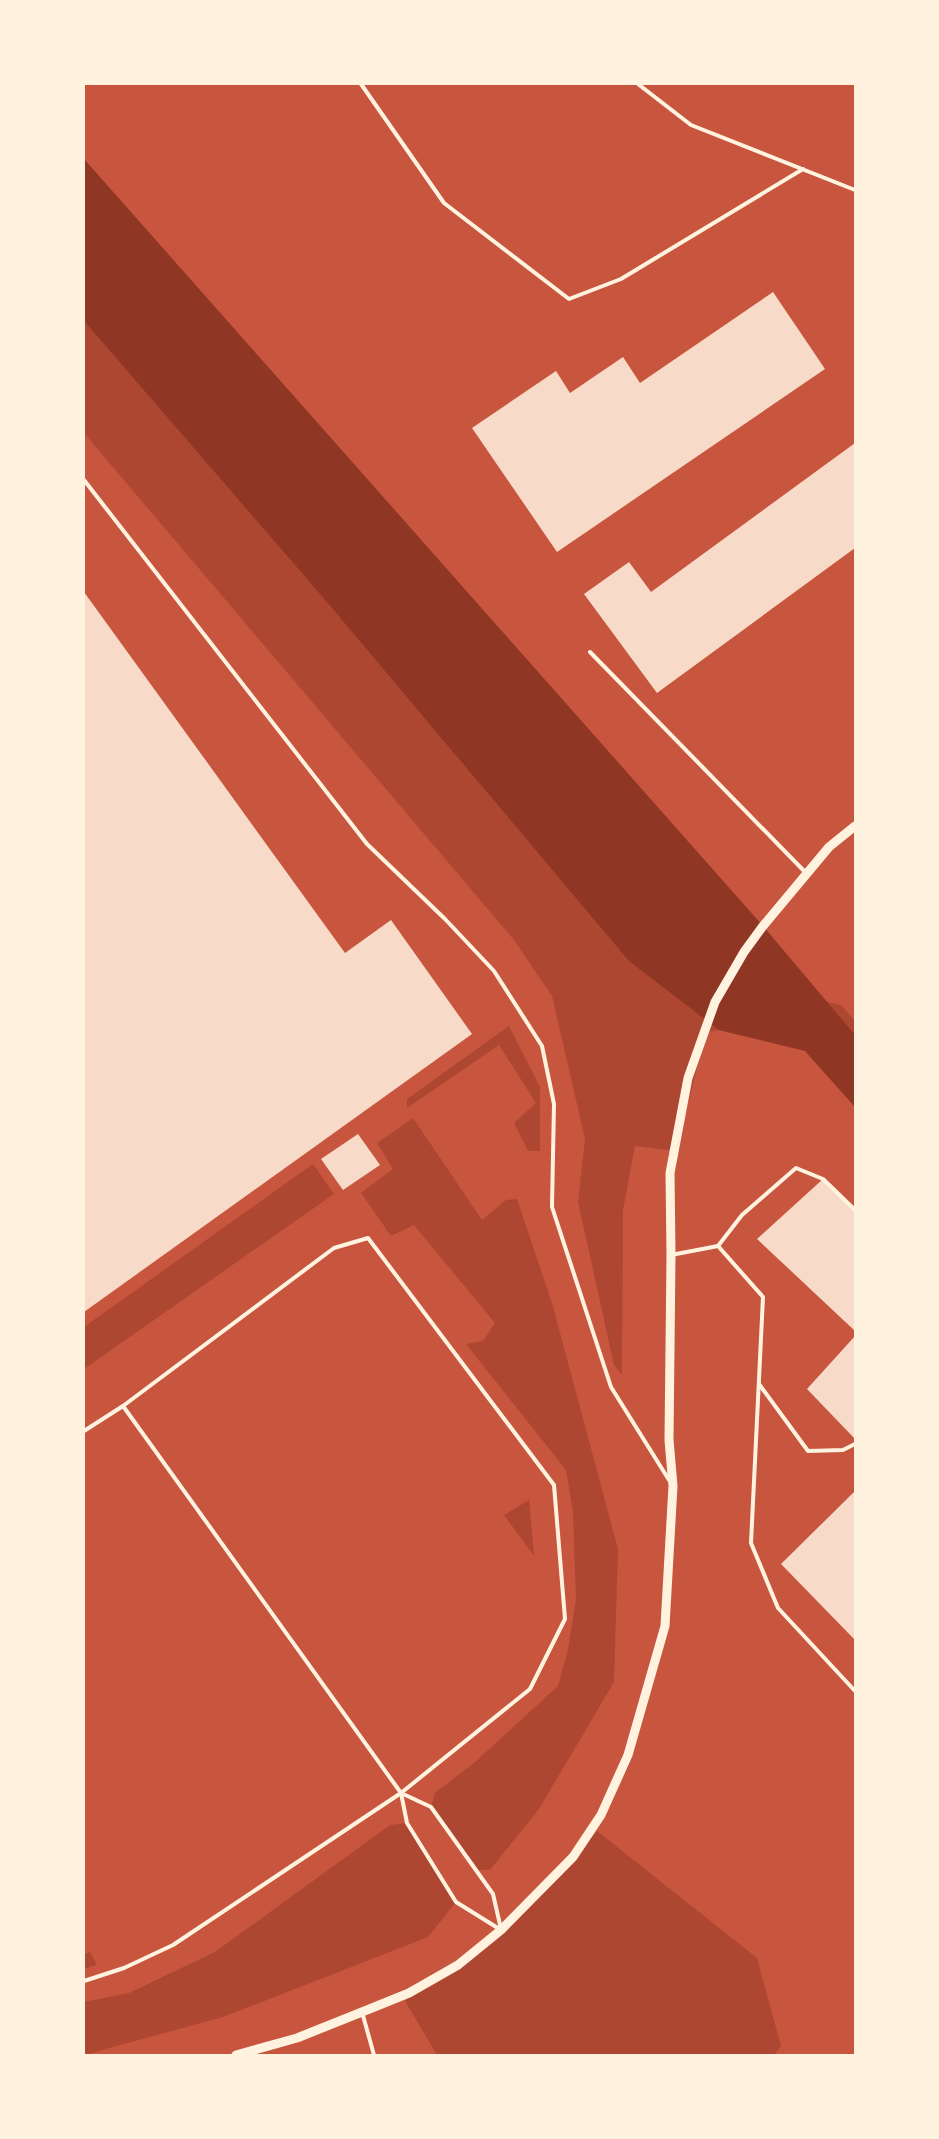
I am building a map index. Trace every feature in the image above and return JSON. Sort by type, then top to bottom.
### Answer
[{"type":"street","points":[[236,2055],[297,2038],[409,1993],[458,1965],[501,1930],[573,1857],[601,1815],[628,1755],[665,1626],[673,1486],[669,1440],[670,1173],[688,1078],[708,1020],[730,974],[763,926],[806,873],[829,847],[855,826]]},
{"type":"lane","points":[[361,84],[444,203],[569,299],[621,280],[803,169]]},
{"type":"lane","points":[[638,84],[690,125],[855,190]]},
{"type":"lane","points":[[84,480],[367,844],[494,971],[542,1046],[554,1104],[552,1207],[611,1386],[673,1486]]},
{"type":"lane","points":[[590,652],[806,873]]},
{"type":"lane","points":[[671,1255],[718,1246],[742,1215],[796,1168],[823,1179],[855,1210]]},
{"type":"lane","points":[[84,1431],[123,1406],[334,1248],[368,1238],[554,1485],[565,1619],[530,1689],[401,1793],[173,1946],[124,1968],[84,1981]]},
{"type":"lane","points":[[718,1246],[763,1296],[751,1543],[778,1608],[855,1691]]},
{"type":"lane","points":[[759,1384],[808,1451],[843,1450],[855,1444]]},
{"type":"lane","points":[[123,1406],[401,1793],[406,1823],[456,1902],[501,1930]]},
{"type":"lane","points":[[401,1793],[431,1807],[493,1894],[501,1930]]},
{"type":"lane","points":[[362,2012],[374,2055]]},
{"type":"shaded area","points":[[84,159],[763,926],[855,1035],[855,1107],[805,1051],[719,1030],[629,961],[332,608],[84,321]]},
{"type":"shaded area","points":[[84,321],[332,608],[733,981],[841,1005],[855,1021],[855,1107],[805,1050],[719,1030],[706,1032],[676,1151],[635,1146],[623,1210],[622,1375],[614,1365],[578,1202],[585,1139],[552,996],[514,940],[84,433]]},
{"type":"shaded area","points":[[509,1026],[540,1087],[540,1151],[528,1151],[514,1123],[536,1103],[499,1045],[407,1108],[407,1099]]},
{"type":"shaded area","points":[[413,1118],[482,1220],[506,1200],[517,1199],[552,1303],[618,1549],[614,1682],[539,1809],[490,1870],[476,1870],[431,1807],[435,1793],[475,1762],[558,1686],[568,1650],[576,1599],[573,1512],[566,1470],[466,1344],[483,1341],[495,1323],[414,1225],[391,1236],[361,1193],[393,1169],[377,1143]]},
{"type":"shaded area","points":[[313,1164],[334,1194],[84,1369],[84,1327]]},
{"type":"shaded area","points":[[529,1500],[534,1556],[504,1515]]},
{"type":"shaded area","points":[[407,1823],[456,1902],[428,1937],[223,2017],[84,2055],[84,2002],[129,1993],[215,1952],[390,1825]]},
{"type":"shaded area","points":[[597,1831],[757,1958],[781,2046],[774,2055],[437,2055],[405,2001],[409,1995],[505,1932]]},
{"type":"shaded area","points":[[90,1952],[97,1965],[84,1969],[84,1955]]},
{"type":"building","points":[[773,292],[825,369],[557,552],[472,428],[556,371],[570,393],[623,357],[640,383]]},
{"type":"building","points":[[855,443],[855,548],[657,693],[584,594],[629,562],[651,592]]},
{"type":"building","points":[[84,592],[345,953],[391,920],[472,1034],[84,1312]]},
{"type":"building","points":[[358,1134],[380,1165],[343,1190],[321,1159]]},
{"type":"building","points":[[823,1179],[855,1212],[855,1331],[757,1239]]},
{"type":"building","points":[[855,1336],[855,1439],[807,1389]]},
{"type":"building","points":[[855,1491],[855,1640],[781,1564]]}]
